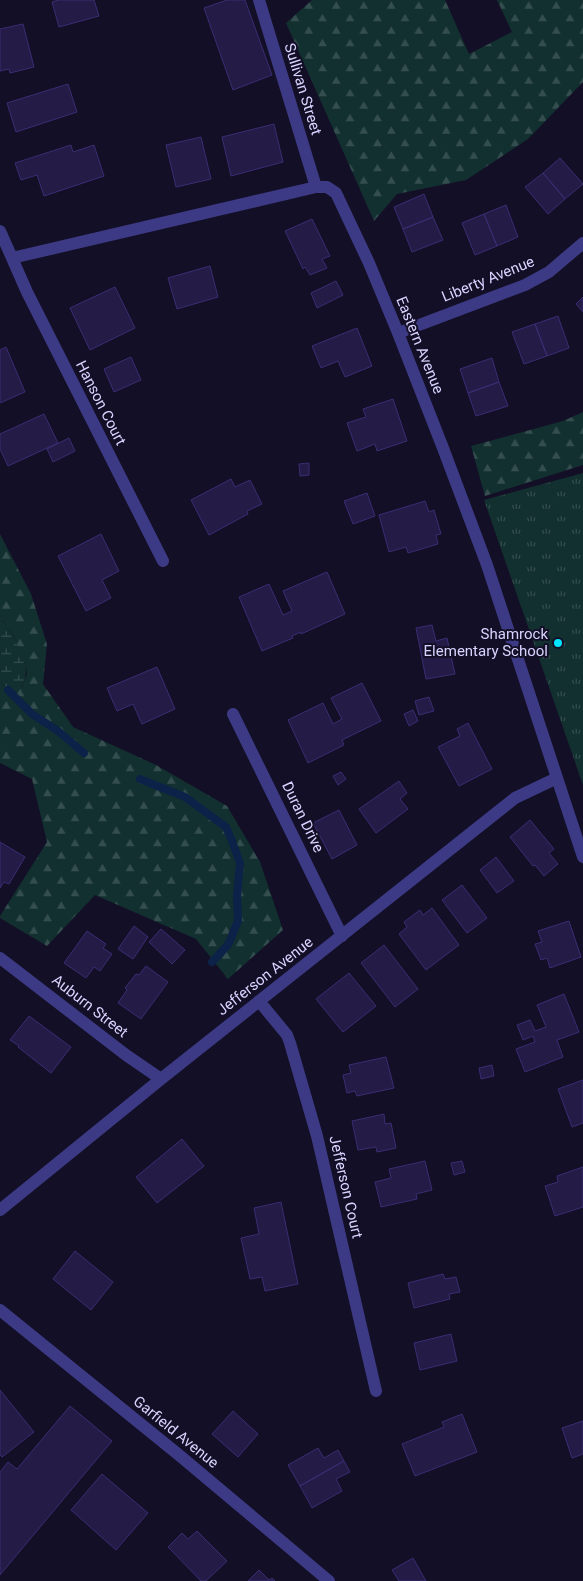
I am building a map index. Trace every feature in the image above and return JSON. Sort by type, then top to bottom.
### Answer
[{"type":"street","name":"Sullivan Street","points":[[259,0],[316,187]]},
{"type":"street","points":[[0,232],[12,258],[316,187]]},
{"type":"street","name":"Eastern Avenue","points":[[316,187],[327,187],[339,196],[398,333],[487,565],[583,857]]},
{"type":"street","name":"Liberty Avenue","points":[[398,333],[525,285],[548,272],[583,243]]},
{"type":"street","name":"Hanson Court","points":[[12,258],[27,292],[163,561]]},
{"type":"street","name":"Duran Drive","points":[[233,714],[342,936]]},
{"type":"street","name":"Jefferson Avenue","points":[[0,1210],[515,798],[557,778]]},
{"type":"street","name":"Auburn Street","points":[[0,958],[161,1080]]},
{"type":"street","name":"Jefferson Court","points":[[259,1001],[287,1035],[290,1043],[317,1136],[376,1391]]},
{"type":"street","name":"Garfield Avenue","points":[[0,1310],[329,1581]]},
{"type":"green space","points":[[312,0],[445,0],[469,54],[512,32],[497,0],[583,0],[583,82],[528,139],[466,180],[397,194],[374,221],[286,23]]},
{"type":"green space","points":[[583,412],[583,465],[485,496],[471,446],[563,421]]},
{"type":"green space","name":"Shamrock Elementary School","points":[[583,473],[583,785],[484,500]]},
{"type":"green space","points":[[0,534],[31,594],[47,644],[43,684],[73,727],[156,765],[227,806],[260,862],[283,930],[228,979],[196,939],[95,895],[47,946],[0,918],[47,842],[32,779],[0,763],[0,682],[8,690],[22,687],[27,674],[24,660],[14,637],[0,616]]},
{"type":"green space","points":[[0,616],[17,643],[25,664],[26,674],[23,684],[17,692],[8,690],[0,682]]},
{"type":"building","points":[[58,0],[94,0],[99,16],[59,27],[52,2]]},
{"type":"building","points":[[227,0],[245,0],[272,75],[233,90],[204,8]]},
{"type":"building","points":[[23,24],[34,67],[10,73],[9,69],[0,71],[0,29]]},
{"type":"building","points":[[68,84],[77,112],[16,132],[7,103]]},
{"type":"building","points":[[274,124],[283,162],[231,176],[222,137]]},
{"type":"building","points":[[201,137],[211,179],[176,187],[166,145]]},
{"type":"building","points":[[71,145],[73,152],[94,145],[104,176],[44,196],[37,175],[21,180],[15,163]]},
{"type":"building","points":[[560,158],[583,184],[565,199],[543,173]]},
{"type":"building","points":[[543,173],[565,199],[548,214],[525,187]]},
{"type":"building","points":[[424,194],[433,217],[403,229],[394,207]]},
{"type":"building","points":[[506,205],[518,237],[497,246],[484,214]]},
{"type":"building","points":[[484,214],[497,246],[475,255],[462,223]]},
{"type":"building","points":[[433,217],[443,240],[412,252],[403,229]]},
{"type":"building","points":[[312,219],[330,256],[322,259],[327,268],[310,275],[305,267],[303,269],[285,231]]},
{"type":"building","points":[[210,266],[218,297],[177,309],[168,278]]},
{"type":"building","points":[[336,281],[343,295],[317,308],[311,293]]},
{"type":"building","points":[[115,287],[135,328],[90,350],[70,308]]},
{"type":"building","points":[[583,297],[583,312],[576,304]]},
{"type":"building","points":[[558,316],[569,348],[547,356],[535,324]]},
{"type":"building","points":[[535,324],[547,356],[524,364],[512,332]]},
{"type":"building","points":[[357,328],[372,366],[345,377],[338,361],[321,368],[312,346]]},
{"type":"building","points":[[6,347],[25,392],[0,403],[0,350]]},
{"type":"building","points":[[131,357],[141,380],[114,392],[104,369]]},
{"type":"building","points":[[492,358],[499,382],[468,393],[460,369]]},
{"type":"building","points":[[499,382],[508,406],[476,416],[468,393]]},
{"type":"building","points":[[393,399],[407,441],[377,451],[375,444],[357,451],[347,423],[366,417],[363,409]]},
{"type":"building","points":[[44,414],[58,443],[8,466],[0,449],[0,434]]},
{"type":"building","points":[[69,438],[75,451],[53,462],[47,449]]},
{"type":"building","points":[[309,463],[309,475],[300,476],[299,464]]},
{"type":"building","points":[[231,479],[235,487],[250,480],[262,504],[247,511],[248,514],[209,535],[191,500]]},
{"type":"building","points":[[367,493],[375,516],[353,524],[344,501]]},
{"type":"building","points":[[425,501],[429,512],[434,510],[441,534],[436,535],[438,544],[408,553],[406,547],[389,552],[379,515]]},
{"type":"building","points":[[101,534],[119,571],[102,580],[111,598],[86,611],[58,556]]},
{"type":"building","points":[[327,572],[345,614],[262,651],[239,597],[269,584],[283,615],[292,611],[283,591]]},
{"type":"building","points":[[432,625],[436,641],[447,638],[455,674],[426,679],[416,628]]},
{"type":"building","points":[[157,667],[175,709],[142,724],[133,704],[117,711],[107,688]]},
{"type":"building","points":[[362,683],[381,721],[342,740],[344,745],[308,763],[288,720],[323,703],[333,724],[342,719],[331,698]]},
{"type":"building","points":[[429,697],[434,711],[419,715],[415,701]]},
{"type":"building","points":[[413,710],[418,721],[409,726],[404,714]]},
{"type":"building","points":[[468,723],[492,769],[459,786],[438,747],[460,736],[457,729]]},
{"type":"building","points":[[341,772],[346,779],[338,785],[333,776]]},
{"type":"building","points":[[399,781],[407,793],[400,799],[408,809],[376,833],[359,809]]},
{"type":"building","points":[[339,810],[357,845],[332,859],[313,823]]},
{"type":"building","points":[[530,820],[554,849],[549,853],[558,864],[544,876],[535,865],[533,866],[510,837]]},
{"type":"building","points":[[0,842],[25,857],[9,884],[4,882],[0,888]]},
{"type":"building","points":[[496,857],[514,881],[497,893],[480,870]]},
{"type":"building","points":[[462,885],[487,918],[467,933],[442,900]]},
{"type":"building","points":[[432,908],[459,945],[426,970],[399,934],[407,927],[404,922],[420,910],[423,915]]},
{"type":"building","points":[[569,921],[581,957],[550,968],[547,958],[541,960],[535,944],[542,942],[538,931]]},
{"type":"building","points":[[134,926],[148,937],[133,959],[118,949]]},
{"type":"building","points":[[161,929],[185,950],[172,964],[149,942]]},
{"type":"building","points":[[87,931],[106,944],[103,948],[112,954],[100,971],[94,967],[86,978],[64,963]]},
{"type":"building","points":[[384,945],[418,989],[395,1007],[361,963]]},
{"type":"building","points":[[146,966],[168,982],[141,1019],[118,1003],[127,990],[125,988],[136,974],[139,975]]},
{"type":"building","points":[[349,973],[376,1006],[343,1032],[316,999]]},
{"type":"building","points":[[564,994],[579,1032],[557,1040],[563,1057],[525,1072],[516,1049],[535,1042],[533,1036],[523,1040],[517,1025],[530,1020],[535,1031],[546,1027],[537,1005]]},
{"type":"building","points":[[29,1016],[71,1047],[51,1073],[10,1040]]},
{"type":"building","points":[[386,1057],[394,1088],[357,1096],[355,1091],[347,1093],[343,1075],[351,1073],[349,1065]]},
{"type":"building","points":[[492,1065],[494,1076],[481,1079],[479,1068]]},
{"type":"building","points":[[583,1080],[583,1123],[572,1127],[558,1089]]},
{"type":"building","points":[[384,1114],[385,1124],[391,1123],[396,1148],[377,1152],[376,1147],[358,1150],[352,1121]]},
{"type":"building","points":[[182,1139],[204,1166],[157,1203],[136,1177]]},
{"type":"building","points":[[425,1161],[432,1190],[416,1194],[417,1199],[381,1207],[375,1182],[391,1178],[389,1169]]},
{"type":"building","points":[[462,1161],[465,1172],[454,1175],[451,1163]]},
{"type":"building","points":[[583,1167],[583,1207],[555,1216],[545,1186],[558,1182],[557,1176]]},
{"type":"building","points":[[281,1202],[298,1284],[265,1291],[262,1277],[250,1279],[241,1238],[259,1234],[254,1208]]},
{"type":"building","points":[[75,1251],[113,1282],[91,1310],[53,1279]]},
{"type":"building","points":[[443,1274],[445,1279],[456,1277],[460,1292],[449,1294],[450,1299],[414,1308],[408,1283]]},
{"type":"building","points":[[451,1334],[457,1361],[420,1370],[414,1343]]},
{"type":"building","points":[[0,1390],[34,1432],[2,1457],[0,1455]]},
{"type":"building","points":[[70,1406],[112,1441],[0,1575],[0,1472],[8,1462],[17,1469]]},
{"type":"building","points":[[233,1411],[258,1434],[238,1457],[212,1434]]},
{"type":"building","points":[[462,1414],[477,1452],[415,1476],[402,1444],[444,1427],[442,1422]]},
{"type":"building","points":[[583,1421],[583,1454],[572,1458],[562,1428]]},
{"type":"building","points":[[318,1448],[324,1458],[338,1450],[344,1461],[300,1486],[288,1465]]},
{"type":"building","points":[[344,1461],[350,1472],[336,1479],[342,1491],[312,1508],[300,1486]]},
{"type":"building","points":[[102,1474],[148,1513],[116,1550],[71,1510]]},
{"type":"building","points":[[197,1531],[227,1561],[206,1581],[201,1581],[168,1547],[182,1533],[188,1539]]},
{"type":"building","points":[[413,1558],[426,1581],[399,1581],[392,1570]]},
{"type":"building","points":[[259,1570],[269,1580],[272,1578],[275,1581],[248,1581]]},
{"type":"waterway","points":[[8,690],[32,714],[58,731],[84,753]]},
{"type":"waterway","points":[[140,779],[185,797],[226,827],[232,841],[240,863],[237,896],[238,921],[228,945],[212,962]]},
{"type":"place","name":"Shamrock Elementary School","points":[[558,643]]}]
